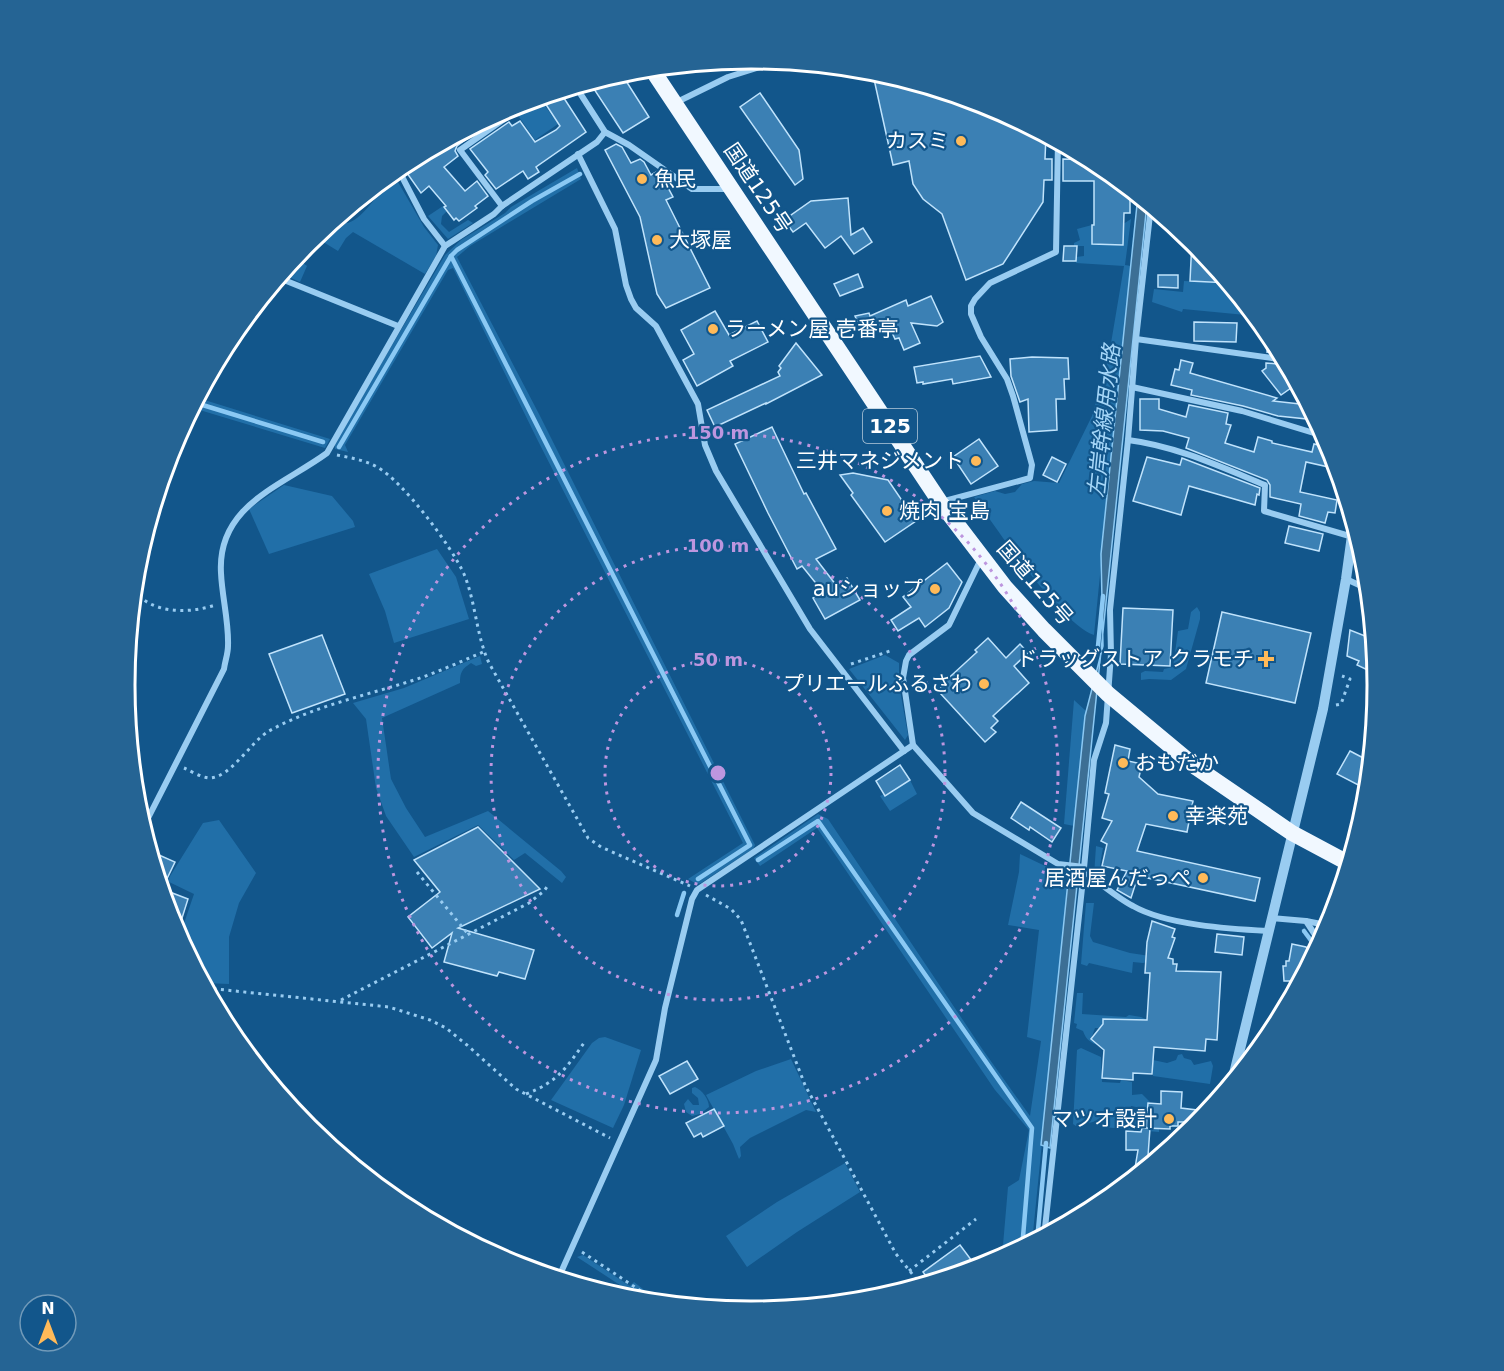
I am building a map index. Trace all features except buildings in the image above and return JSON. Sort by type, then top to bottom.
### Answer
[{"type":"highway","name":"国道125号","points":[[657,77],[940,502],[1005,587],[1108,694],[1197,768],[1292,833],[1343,860]]},
{"type":"street","points":[[675,103],[728,77],[753,69]]},
{"type":"street","points":[[580,94],[605,132],[629,145],[692,189],[732,189]]},
{"type":"street","points":[[494,126],[460,150],[502,206]]},
{"type":"street","points":[[150,816],[224,669],[228,646],[221,560],[226,534],[232,524],[261,495],[327,453],[445,246],[597,142],[605,132]]},
{"type":"street","points":[[940,502],[1030,478],[1032,465],[1013,396],[1006,378],[981,337],[972,314],[972,306],[975,299],[990,283],[1056,252],[1058,151]]},
{"type":"street","points":[[578,154],[615,229],[631,299],[636,308],[656,327],[698,404],[705,445],[716,471],[810,629],[904,751]]},
{"type":"street","points":[[403,178],[424,219],[445,246]]},
{"type":"street","points":[[1045,1227],[1094,760],[1106,723],[1111,654],[1110,610],[1150,215]]},
{"type":"street","points":[[286,281],[398,327]]},
{"type":"street","points":[[1136,339],[1275,358]]},
{"type":"street","points":[[1132,387],[1242,411],[1314,433]]},
{"type":"street","points":[[1128,440],[1146,442],[1199,458],[1265,485],[1264,511],[1350,536]]},
{"type":"street","points":[[1235,1068],[1323,709],[1352,545]]},
{"type":"street","points":[[982,556],[950,625],[909,656],[906,661],[903,678],[913,745],[973,813],[1058,864],[1084,869],[1134,907],[1199,924],[1268,931]]},
{"type":"street","points":[[1346,579],[1360,585]]},
{"type":"street","points":[[561,1271],[656,1060],[665,1008],[692,898],[698,890],[913,745]]},
{"type":"street","points":[[1271,918],[1321,924]]},
{"type":"street","points":[[1306,921],[1315,935]]},
{"type":"path","points":[[327,453],[366,462],[388,475],[443,537],[464,574],[471,595],[483,652],[588,838],[601,847],[721,902],[741,920],[805,1085],[896,1254],[917,1280]]},
{"type":"path","points":[[142,599],[146,603],[177,610],[193,610],[224,603]]},
{"type":"path","points":[[851,664],[890,651]]},
{"type":"path","points":[[177,764],[209,778],[218,775],[233,765],[267,732],[289,721],[321,708],[412,681],[483,652]]},
{"type":"path","points":[[1335,705],[1341,704],[1350,679],[1342,676]]},
{"type":"path","points":[[417,872],[468,934]]},
{"type":"path","points":[[339,1000],[529,903],[549,884]]},
{"type":"path","points":[[215,989],[389,1007],[430,1020],[446,1028],[516,1089],[620,1143]]},
{"type":"path","points":[[526,1094],[545,1087],[560,1076],[586,1040]]},
{"type":"path","points":[[909,1270],[976,1219]]},
{"type":"path","points":[[573,1246],[642,1292]]},
{"type":"shaded area","points":[[545,105],[558,124],[535,140],[518,115]]},
{"type":"shaded area","points":[[577,168],[581,179],[470,246],[457,257],[539,414],[755,845],[753,849],[697,884],[688,879],[743,843],[538,441],[453,268],[448,270],[345,445],[348,452],[335,449],[335,442],[445,255],[461,240],[511,207]]},
{"type":"shaded area","points":[[398,182],[424,227],[438,245],[436,256],[425,274],[353,232],[338,251],[324,242],[346,222],[355,220],[377,196]]},
{"type":"shaded area","points":[[1137,204],[1146,212],[1103,634],[1101,554]]},
{"type":"shaded area","points":[[443,206],[447,211],[442,216],[441,224],[449,232],[468,220],[473,223],[448,239],[428,216]]},
{"type":"shaded area","points":[[1131,219],[1125,265],[1131,266],[1094,635],[1080,627],[1047,595],[974,497],[995,491],[1005,494],[1015,492],[1022,484],[1034,481],[1059,483],[1092,416],[1109,355],[1124,266],[1076,263],[1076,257],[1084,256],[1084,246],[1074,246],[1074,243],[1080,240],[1077,229],[1092,225],[1092,244]]},
{"type":"shaded area","points":[[303,263],[307,266],[300,282],[290,277]]},
{"type":"shaded area","points":[[1184,281],[1219,283],[1245,315],[1183,309],[1182,312],[1152,302],[1154,289],[1183,292]]},
{"type":"shaded area","points":[[206,400],[330,439],[325,448],[200,410]]},
{"type":"shaded area","points":[[284,485],[332,496],[353,521],[355,527],[269,554],[249,509]]},
{"type":"shaded area","points":[[437,549],[456,577],[469,619],[394,643],[385,611],[369,574]]},
{"type":"shaded area","points":[[1197,607],[1200,619],[1186,669],[1171,680],[1141,680],[1141,673],[1145,671],[1163,672],[1164,669],[1173,667],[1178,631],[1188,629],[1191,612]]},
{"type":"shaded area","points":[[885,655],[899,663],[899,684],[908,735],[905,740],[849,669]]},
{"type":"shaded area","points":[[480,656],[482,664],[476,666],[471,663],[465,667],[461,673],[460,683],[382,718],[391,779],[425,837],[488,811],[561,871],[566,877],[562,883],[525,853],[514,860],[478,825],[414,857],[386,816],[376,788],[366,719],[353,703],[404,688]]},
{"type":"shaded area","points":[[1101,656],[1050,1148],[1041,1145],[1085,716]]},
{"type":"shaded area","points":[[1074,700],[1086,711],[1074,826],[1064,824]]},
{"type":"shaded area","points":[[910,780],[917,794],[890,811],[880,796],[884,794],[886,796]]},
{"type":"shaded area","points":[[818,814],[828,819],[1030,1116],[1041,1041],[1027,1037],[1039,930],[1008,925],[1019,872],[1020,854],[1062,874],[1061,881],[1068,882],[1033,1234],[994,1252],[1003,1245],[1008,1187],[1019,1180],[1029,1130],[995,1090],[817,828],[760,866],[754,858]]},
{"type":"shaded area","points":[[219,820],[256,873],[239,903],[229,937],[229,984],[212,983],[184,924],[194,894],[167,881],[203,823]]},
{"type":"shaded area","points":[[1096,846],[1103,848],[1100,865],[1104,870],[1105,884],[1094,876]]},
{"type":"shaded area","points":[[1086,903],[1094,903],[1090,936],[1093,942],[1130,953],[1150,956],[1150,961],[1133,962],[1132,973],[1089,963],[1087,966],[1081,964]]},
{"type":"shaded area","points":[[1077,993],[1083,993],[1082,1014],[1126,1017],[1129,1015],[1150,1021],[1122,1019],[1103,1028],[1095,1028],[1091,1039],[1100,1046],[1097,1045],[1087,1039],[1083,1031],[1076,1028],[1077,1024],[1074,1023]]},
{"type":"shaded area","points":[[605,1037],[641,1050],[624,1105],[613,1128],[551,1100],[592,1043]]},
{"type":"shaded area","points":[[1081,1048],[1101,1057],[1102,1082],[1120,1083],[1121,1080],[1132,1082],[1132,1095],[1142,1094],[1150,1102],[1146,1109],[1131,1106],[1126,1116],[1129,1120],[1141,1119],[1146,1123],[1159,1124],[1159,1132],[1103,1127],[1097,1121],[1076,1126],[1073,1124],[1077,1050]]},
{"type":"shaded area","points":[[1182,1054],[1194,1065],[1211,1061],[1213,1066],[1210,1084],[1153,1076],[1153,1060],[1167,1063],[1176,1060],[1178,1055]]},
{"type":"shaded area","points":[[791,1059],[816,1112],[806,1110],[750,1138],[740,1147],[739,1159],[706,1095],[756,1071]]},
{"type":"shaded area","points":[[695,1087],[705,1095],[709,1107],[700,1114],[692,1116],[686,1112],[684,1104],[688,1099],[693,1105],[699,1105],[698,1098],[692,1093],[692,1088]]},
{"type":"shaded area","points":[[845,1163],[860,1192],[747,1267],[726,1236],[777,1202]]},
{"type":"shaded area","points":[[583,1255],[630,1286],[634,1282],[648,1293],[625,1288],[577,1257]]},
{"type":"waterway","points":[[451,256],[532,201],[580,174]]},
{"type":"waterway","points":[[339,447],[451,256],[750,845],[698,879]]},
{"type":"waterway","points":[[203,405],[323,442]]},
{"type":"waterway","name":"左岸幹線用水路","points":[[1098,646],[1103,596]]},
{"type":"waterway","points":[[758,860],[818,821],[1032,1128],[1023,1239]]},
{"type":"waterway","points":[[677,915],[684,893]]},
{"type":"waterway","points":[[1304,931],[1312,942]]},
{"type":"waterway","points":[[1038,1231],[1046,1143]]},
{"type":"place","name":"カスミ","points":[[961,141]]},
{"type":"place","name":"魚民","points":[[642,179]]},
{"type":"place","name":"大塚屋","points":[[657,240]]},
{"type":"place","name":"ラーメン屋 壱番亭","points":[[713,329]]},
{"type":"place","name":"三井マネジメント","points":[[976,461]]},
{"type":"place","name":"焼肉 宝島","points":[[887,511]]},
{"type":"place","name":"auショップ","points":[[935,589]]},
{"type":"place","name":"ドラッグストア クラモチ","points":[[1266,659]]},
{"type":"place","name":"プリエールふるさわ","points":[[984,684]]},
{"type":"place","name":"おもだか","points":[[1123,763]]},
{"type":"place","name":"幸楽苑","points":[[1173,816]]},
{"type":"place","name":"居酒屋んだっぺ","points":[[1203,878]]},
{"type":"place","name":"マツオ設計","points":[[1169,1119]]}]
